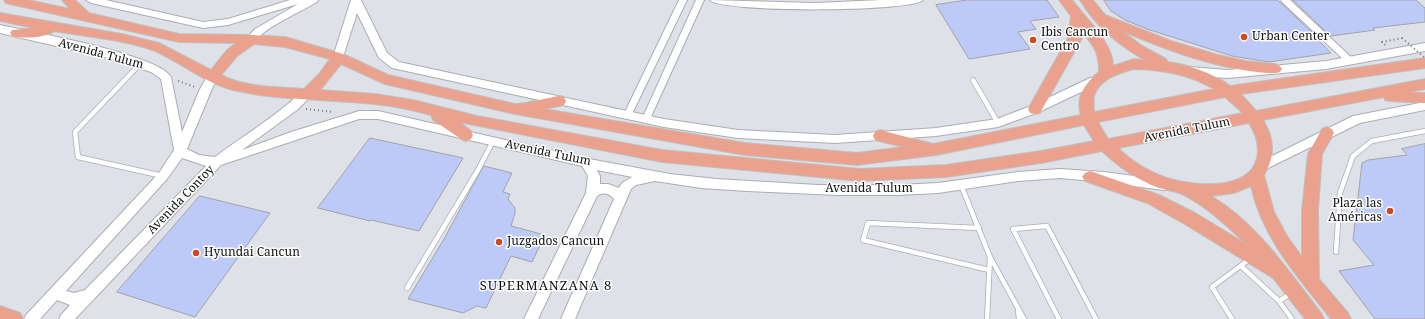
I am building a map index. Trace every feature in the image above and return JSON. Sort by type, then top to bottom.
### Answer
[{"type":"main road","points":[[10,0],[179,38],[251,39],[285,42],[338,57],[385,79],[515,109],[745,149],[857,159],[936,149],[1228,91],[1425,63]]},
{"type":"main road","points":[[68,0],[84,16]]},
{"type":"main road","points":[[1065,0],[1102,48],[1106,60],[1106,72]]},
{"type":"main road","points":[[1088,1],[1099,17],[1131,47],[1170,66]]},
{"type":"main road","points":[[1035,109],[1075,38],[1076,15]]},
{"type":"main road","name":"Avenida Tulum","points":[[0,17],[122,38],[159,48],[219,80],[233,85],[263,91],[339,98],[375,99],[413,105],[477,121],[662,156],[860,175],[946,171],[1041,157],[1425,84]]},
{"type":"main road","points":[[1099,17],[1132,31],[1196,54],[1236,64],[1275,68]]},
{"type":"main road","points":[[17,33],[23,34],[62,28]]},
{"type":"main road","points":[[213,76],[232,53],[251,39]]},
{"type":"main road","points":[[307,94],[324,78],[338,57]]},
{"type":"main road","points":[[1134,64],[1170,66],[1186,70],[1208,79],[1228,91],[1254,116],[1263,132],[1266,145],[1265,157],[1259,170],[1243,183],[1226,189],[1206,191],[1180,188],[1152,179],[1120,160],[1105,146],[1093,130],[1088,119],[1086,109],[1089,88],[1094,81],[1106,72],[1119,67],[1134,64]]},
{"type":"main road","points":[[1371,95],[1425,98]]},
{"type":"main road","points":[[515,109],[559,101]]},
{"type":"main road","points":[[413,105],[446,120],[466,135]]},
{"type":"main road","points":[[1311,280],[1310,210],[1316,154],[1327,133]]},
{"type":"main road","points":[[880,136],[936,149]]},
{"type":"main road","points":[[1259,170],[1266,210],[1277,233],[1311,280],[1342,319]]},
{"type":"main road","points":[[1090,176],[1152,199],[1189,218],[1247,262],[1279,274]]},
{"type":"main road","points":[[1180,188],[1219,210],[1255,242],[1315,319]]},
{"type":"main road","points":[[0,314],[14,319]]},
{"type":"street","points":[[91,0],[203,25],[228,22],[301,0]]},
{"type":"street","points":[[251,39],[259,31],[313,0]]},
{"type":"street","points":[[338,57],[356,0]]},
{"type":"street","points":[[356,0],[383,55],[396,65],[646,120],[738,134],[835,139],[936,132],[998,123],[1035,109],[1094,81]]},
{"type":"street","points":[[627,116],[682,0]]},
{"type":"street","points":[[646,120],[700,0]]},
{"type":"street","points":[[715,0],[744,4],[795,7],[836,7],[918,0]]},
{"type":"street","points":[[1285,0],[1349,60]]},
{"type":"street","name":"Avenida Tulum","points":[[0,29],[140,63],[161,72],[166,76]]},
{"type":"street","points":[[1186,70],[1227,74],[1326,64],[1425,47]]},
{"type":"street","points":[[166,76],[180,151]]},
{"type":"street","points":[[31,319],[162,176],[180,151],[205,91],[213,76]]},
{"type":"street","name":"Avenida Contoy","points":[[66,319],[218,161],[293,107],[307,94]]},
{"type":"street","points":[[1259,170],[1327,133],[1357,119],[1425,106]]},
{"type":"street","name":"Avenida Tulum","points":[[180,151],[187,156],[200,160],[218,161],[234,158],[275,141],[359,115],[378,115],[656,177],[778,188],[865,191],[961,186],[997,179],[1045,174],[1090,176],[1180,188]]},
{"type":"street","points":[[531,319],[592,193],[595,180],[585,162]]},
{"type":"street","points":[[568,319],[626,186],[633,181],[656,177]]},
{"type":"street","points":[[592,193],[598,189],[607,188],[614,191],[621,198]]},
{"type":"street","points":[[1293,292],[1311,280]]},
{"type":"street","points":[[58,289],[60,295],[68,299],[78,299],[89,294]]},
{"type":"lane","points":[[140,63],[75,132],[78,157],[162,176]]},
{"type":"lane","points":[[973,80],[998,123]]},
{"type":"lane","points":[[1336,252],[1340,193],[1353,156],[1372,141],[1425,131]]},
{"type":"lane","points":[[407,288],[478,170],[493,141]]},
{"type":"lane","points":[[961,186],[990,256],[1024,319]]},
{"type":"lane","points":[[979,228],[868,223],[863,240],[989,270]]},
{"type":"lane","points":[[1059,319],[1013,229],[1047,226],[1096,319]]},
{"type":"lane","points":[[987,319],[990,256]]},
{"type":"lane","points":[[1232,319],[1212,287],[1247,262],[1292,319]]},
{"type":"lane","points":[[1279,301],[1293,292]]},
{"type":"lane","points":[[1018,308],[1019,319]]},
{"type":"path","points":[[1402,38],[1425,58]]},
{"type":"path","points":[[166,76],[205,91]]},
{"type":"path","points":[[293,107],[337,112]]},
{"type":"building","points":[[967,0],[1047,0],[1059,17],[1030,21],[1036,29],[1018,32],[1030,49],[969,59],[936,5]]},
{"type":"building","name":"Urban Center","points":[[1104,0],[1277,0],[1318,38],[1316,38],[1331,53],[1269,62],[1232,56],[1147,29],[1125,20],[1111,11]]},
{"type":"building","points":[[1293,0],[1416,0],[1425,8],[1425,22],[1373,28],[1375,30],[1331,36]]},
{"type":"building","points":[[370,138],[463,158],[419,231],[318,208]]},
{"type":"building","name":"Plaza las Américas","points":[[1425,144],[1425,319],[1375,319],[1339,271],[1374,265],[1353,240],[1362,163],[1368,160],[1407,155],[1402,149]]},
{"type":"building","name":"Juzgados Cancun","points":[[484,166],[512,173],[503,192],[510,194],[508,199],[515,208],[511,226],[545,235],[532,262],[511,256],[486,308],[477,306],[463,313],[408,299],[444,239]]},
{"type":"building","name":"Hyundai Cancun","points":[[200,196],[270,213],[195,317],[117,292]]},
{"type":"place","name":"Urban Center","points":[[1244,37]]},
{"type":"place","name":"Ibis Cancun Centro","points":[[1033,40]]},
{"type":"place","name":"Plaza las Américas","points":[[1390,211]]},
{"type":"place","name":"Juzgados Cancun","points":[[499,242]]},
{"type":"place","name":"Hyundai Cancun","points":[[196,253]]},
{"type":"district","name":"SUPERMANZANA 8","points":[[546,286]]}]
